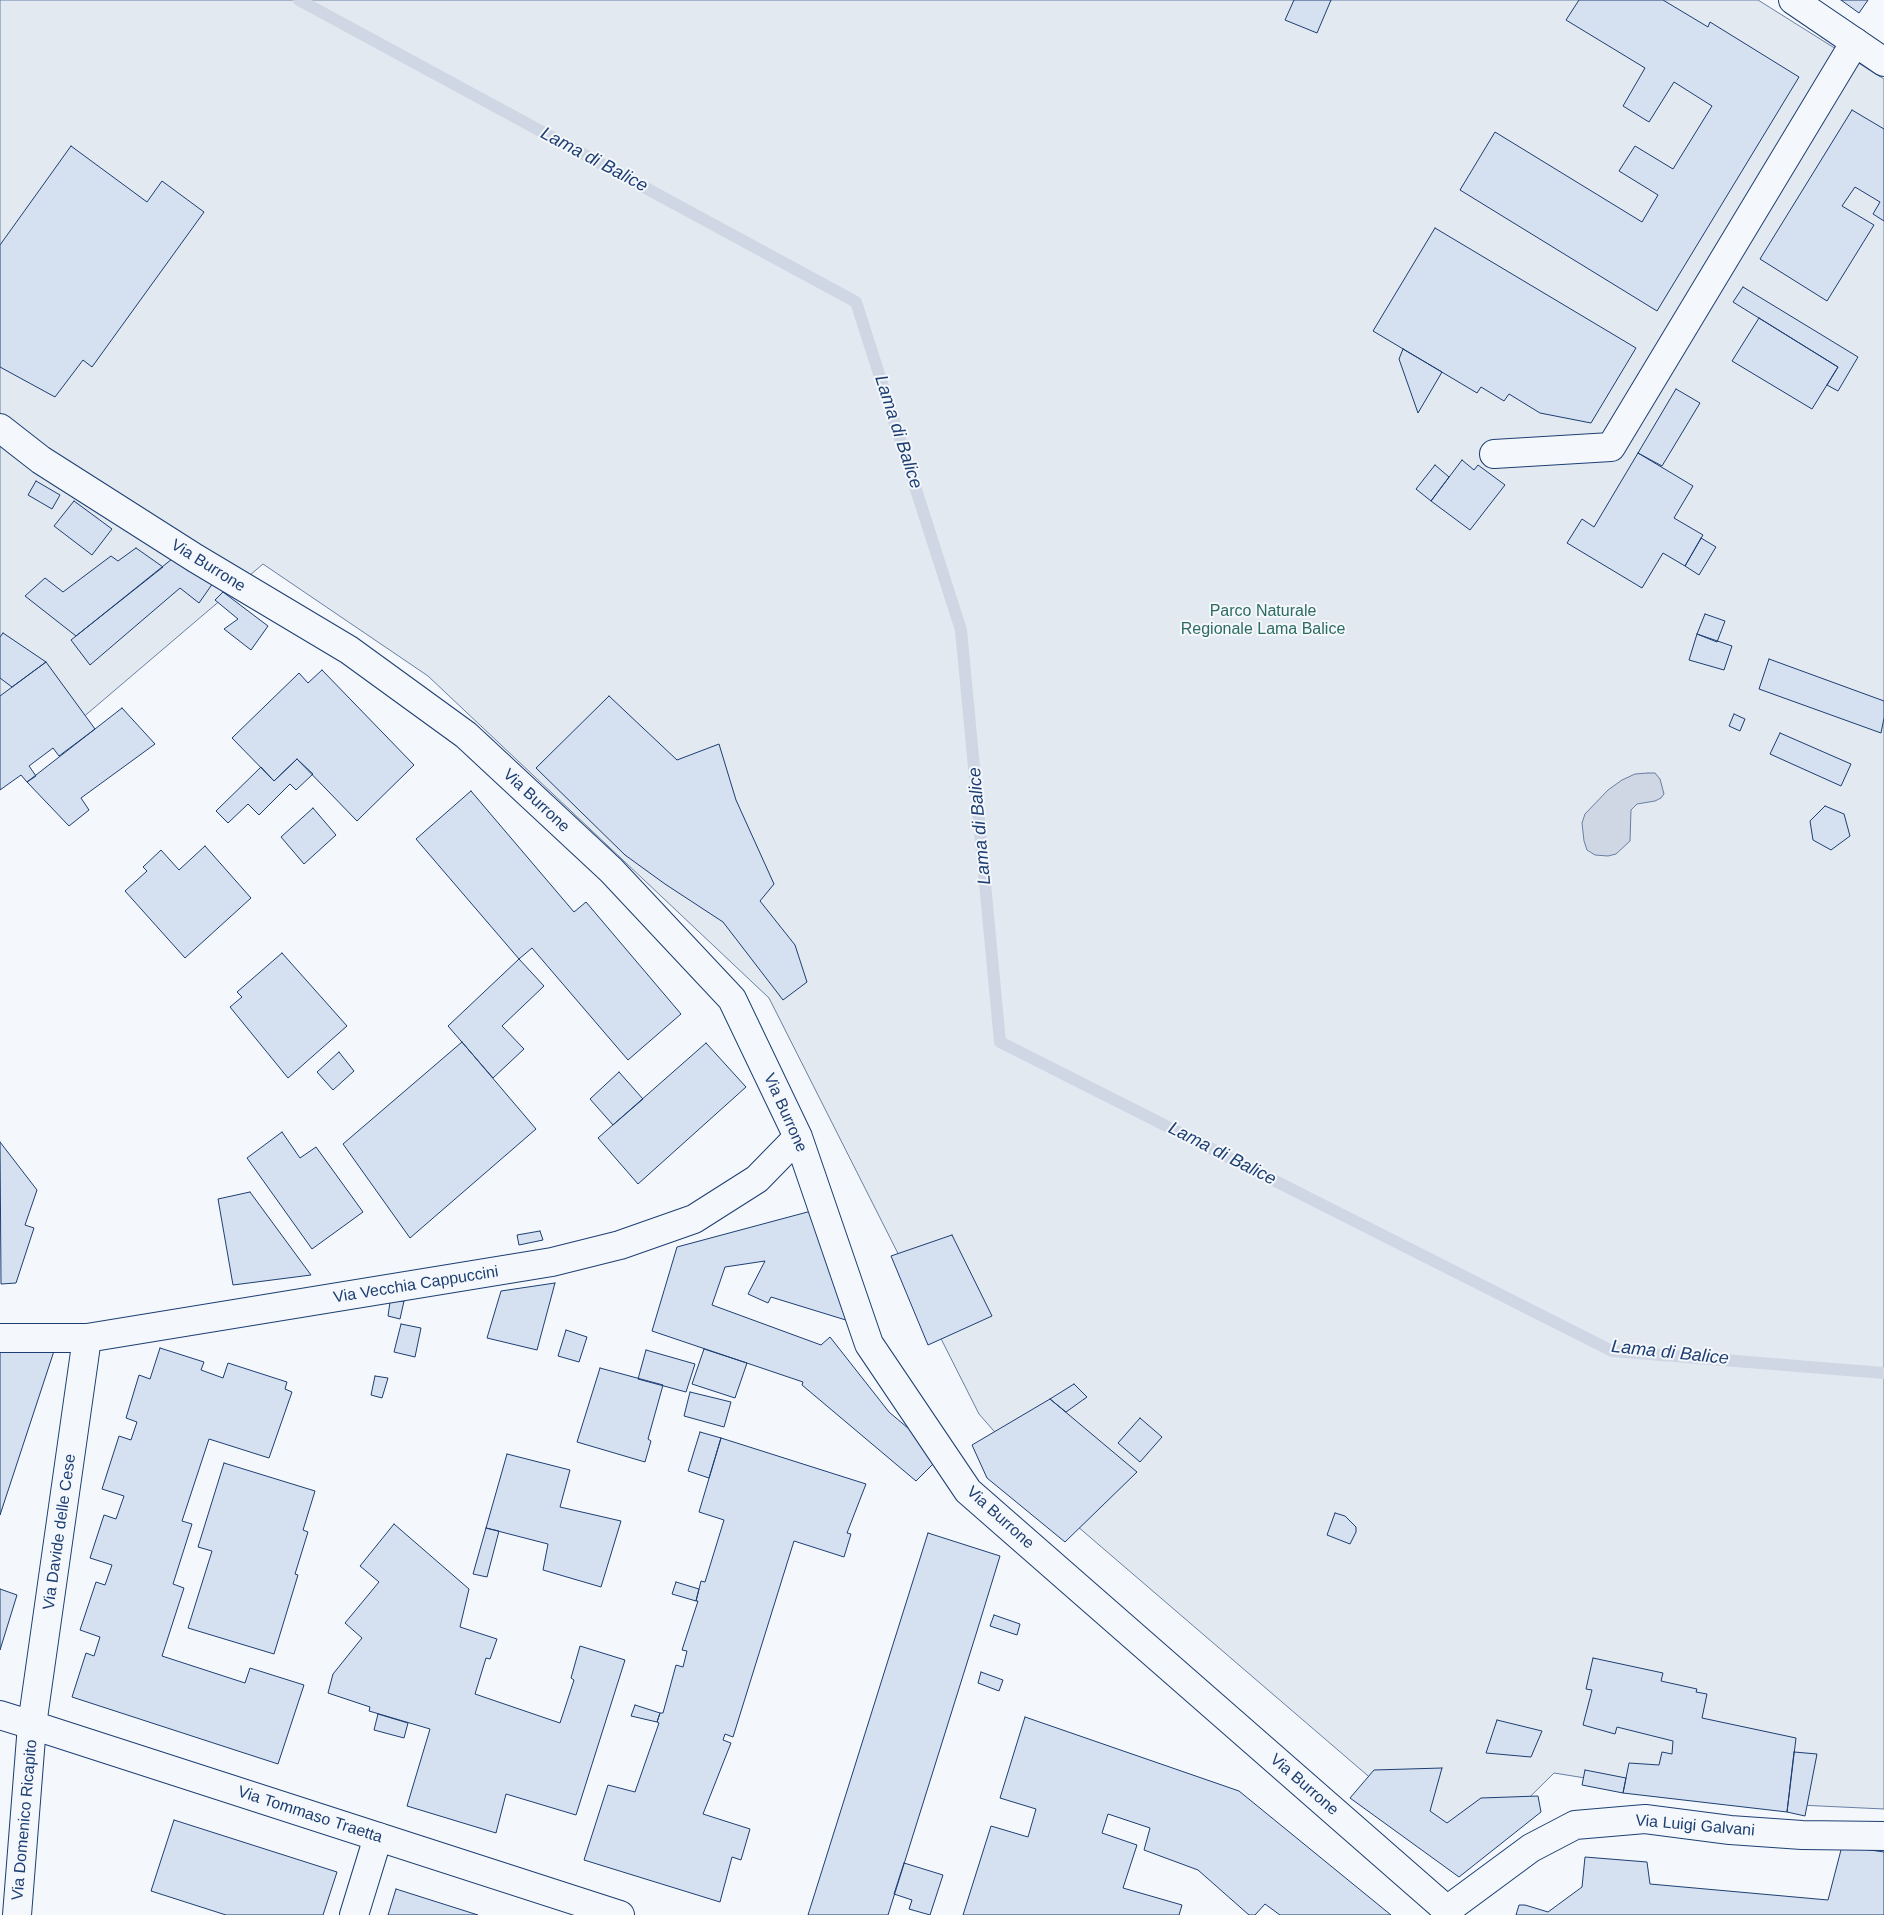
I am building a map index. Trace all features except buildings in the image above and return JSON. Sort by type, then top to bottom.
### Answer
[{"type":"street","points":[[1792,0],[1884,62]]},
{"type":"street","points":[[1494,454],[1611,447],[1855,42]]},
{"type":"street","name":"Via Burrone","points":[[0,428],[41,460],[195,558],[349,650],[466,735],[611,870],[732,999],[798,1137],[868,1344],[968,1491],[1446,1912]]},
{"type":"street","name":"Via Vecchia Cappuccini","points":[[0,1338],[87,1338],[552,1262],[620,1245],[694,1218],[758,1179],[798,1137]]},
{"type":"street","name":"Via Davide delle Cese","points":[[32,1726],[87,1338]]},
{"type":"street","name":"Via Tommaso Traetta","points":[[0,1716],[608,1913]]},
{"type":"street","name":"Via Domenico Ricapito","points":[[17,1915],[32,1726]]},
{"type":"street","name":"Via Luigi Galvani","points":[[1446,1912],[1531,1848],[1575,1824],[1645,1819],[1730,1830],[1802,1835],[1884,1836]]},
{"type":"street","points":[[354,1915],[378,1837]]},
{"type":"green space","name":"Parco Naturale Regionale Lama Balice","points":[[0,0],[1758,0],[1884,79],[1884,1809],[1735,1802],[1554,1773],[1466,1860],[1077,1526],[979,1414],[769,998],[428,676],[263,564],[0,788]]},
{"type":"shaded area","points":[[1655,773],[1660,779],[1664,794],[1655,801],[1637,804],[1631,810],[1630,841],[1616,854],[1608,856],[1595,855],[1587,850],[1582,823],[1585,814],[1608,790],[1622,780],[1635,774]]},
{"type":"waterway","name":"Lama di Balice","points":[[299,0],[856,302],[961,630],[1000,1042],[1612,1351],[1884,1373]]}]
